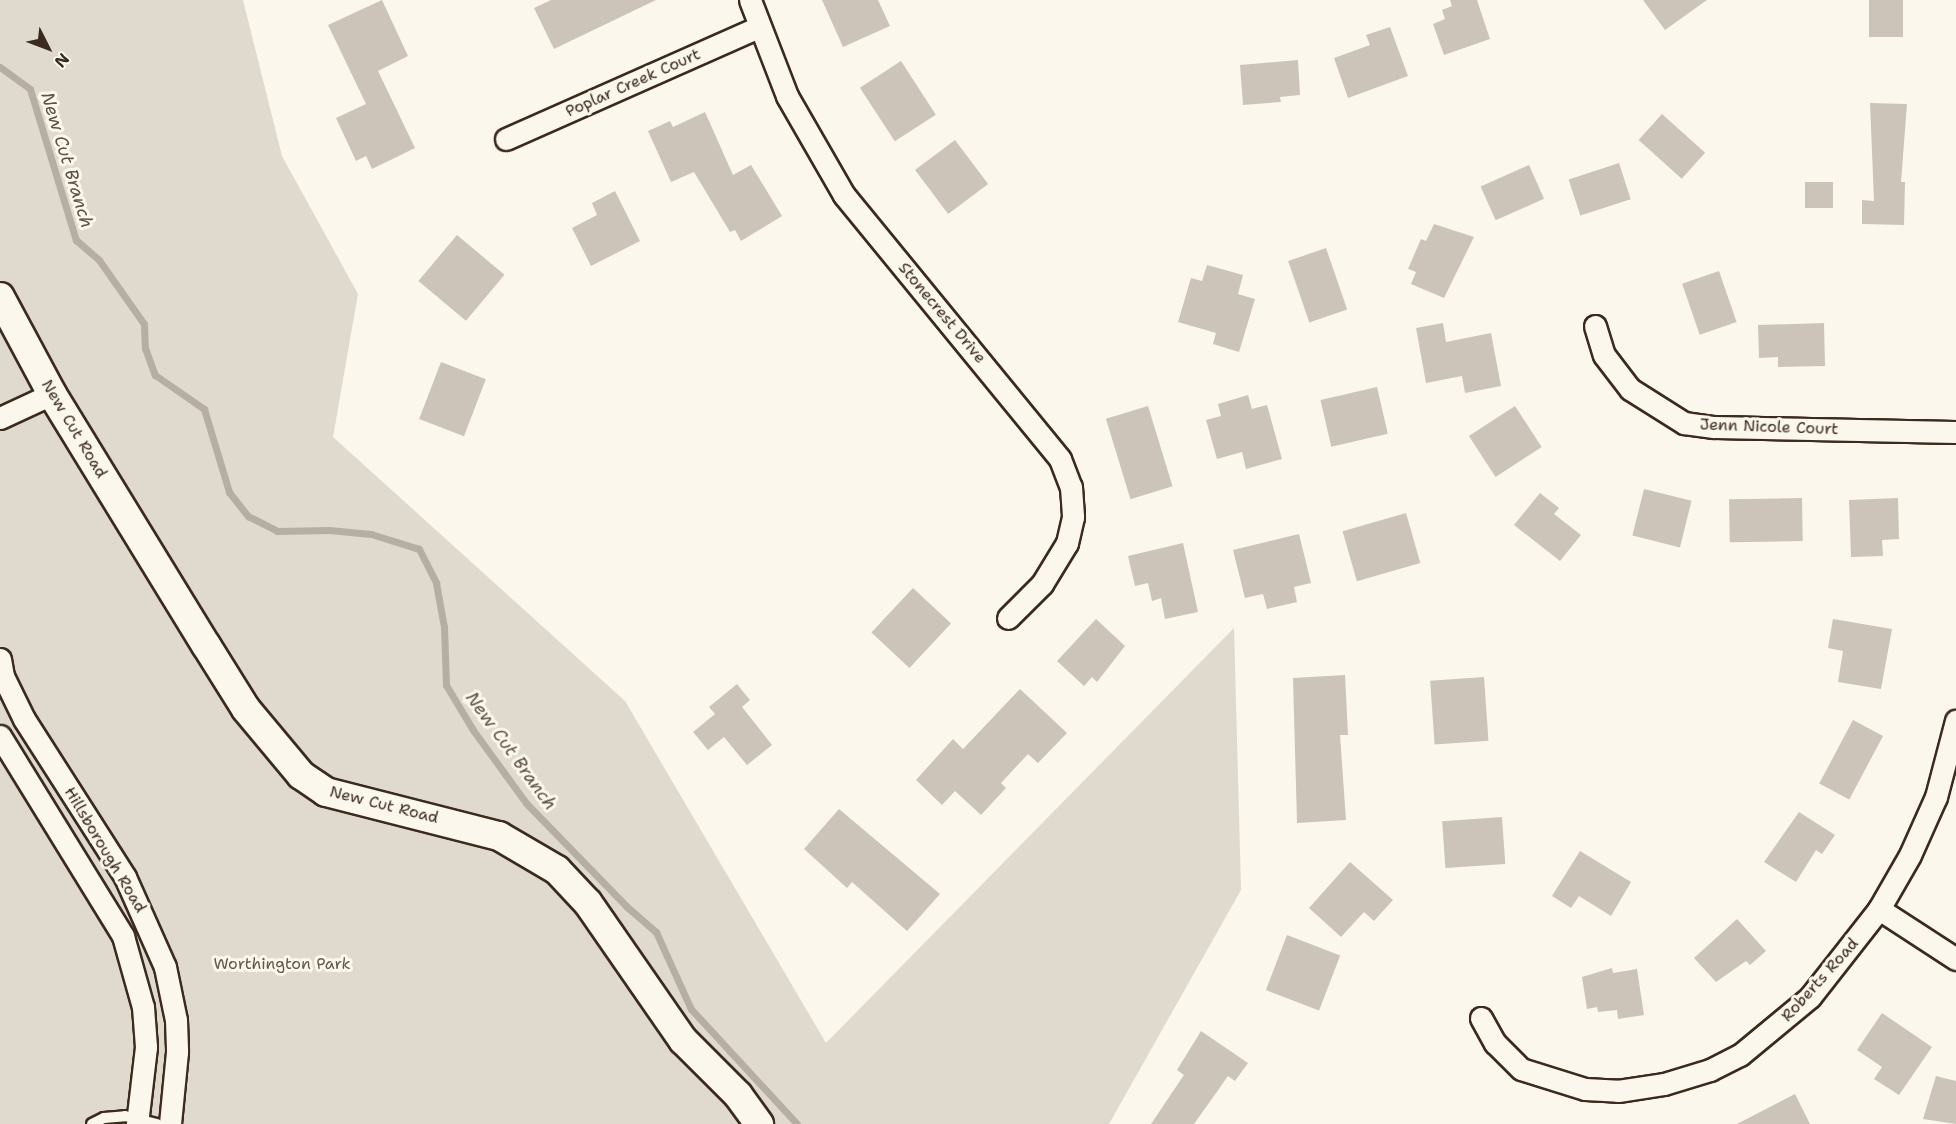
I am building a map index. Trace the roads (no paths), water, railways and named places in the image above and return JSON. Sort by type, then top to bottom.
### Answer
[{"type":"street","name":"Stonecrest Drive","points":[[750,0],[787,96],[844,195],[1060,459],[1071,487],[1073,507],[1067,543],[1042,584],[1008,618]]},
{"type":"street","name":"Poplar Creek Court","points":[[506,140],[759,27]]},
{"type":"street","name":"New Cut Road","points":[[0,297],[52,394],[246,709],[301,775],[326,792],[499,836],[557,870],[588,903],[683,1040],[738,1095],[759,1124]]},
{"type":"street","name":"Jenn Nicole Court","points":[[1595,326],[1604,355],[1630,390],[1684,423],[1714,427],[1956,432]]},
{"type":"street","points":[[0,418],[52,394]]},
{"type":"street","name":"Hillsborough Road","points":[[0,659],[3,676],[24,720],[125,877],[165,967],[177,1030],[176,1089],[170,1124]]},
{"type":"street","name":"Roberts Road","points":[[1481,1018],[1507,1058],[1521,1069],[1550,1080],[1585,1089],[1618,1090],[1664,1084],[1710,1070],[1740,1056],[1772,1032],[1817,988],[1880,909],[1910,855],[1936,797],[1956,721]]},
{"type":"street","name":"Hillsborough Road","points":[[0,736],[123,936],[139,989],[146,1047],[144,1122]]},
{"type":"street","points":[[1880,909],[1956,959]]},
{"type":"lane","points":[[92,1124],[104,1118],[144,1122]]},
{"type":"waterway","name":"New Cut Branch","points":[[0,67],[30,89],[76,240],[99,260],[144,324],[145,348],[155,375],[204,409],[229,492],[248,516],[277,531],[329,530],[371,534],[419,549],[436,583],[444,627],[446,685],[473,730],[526,803],[626,906],[656,932],[691,1009],[797,1124]]},
{"type":"park label","name":"Worthington Park","points":[[282,964]]}]
